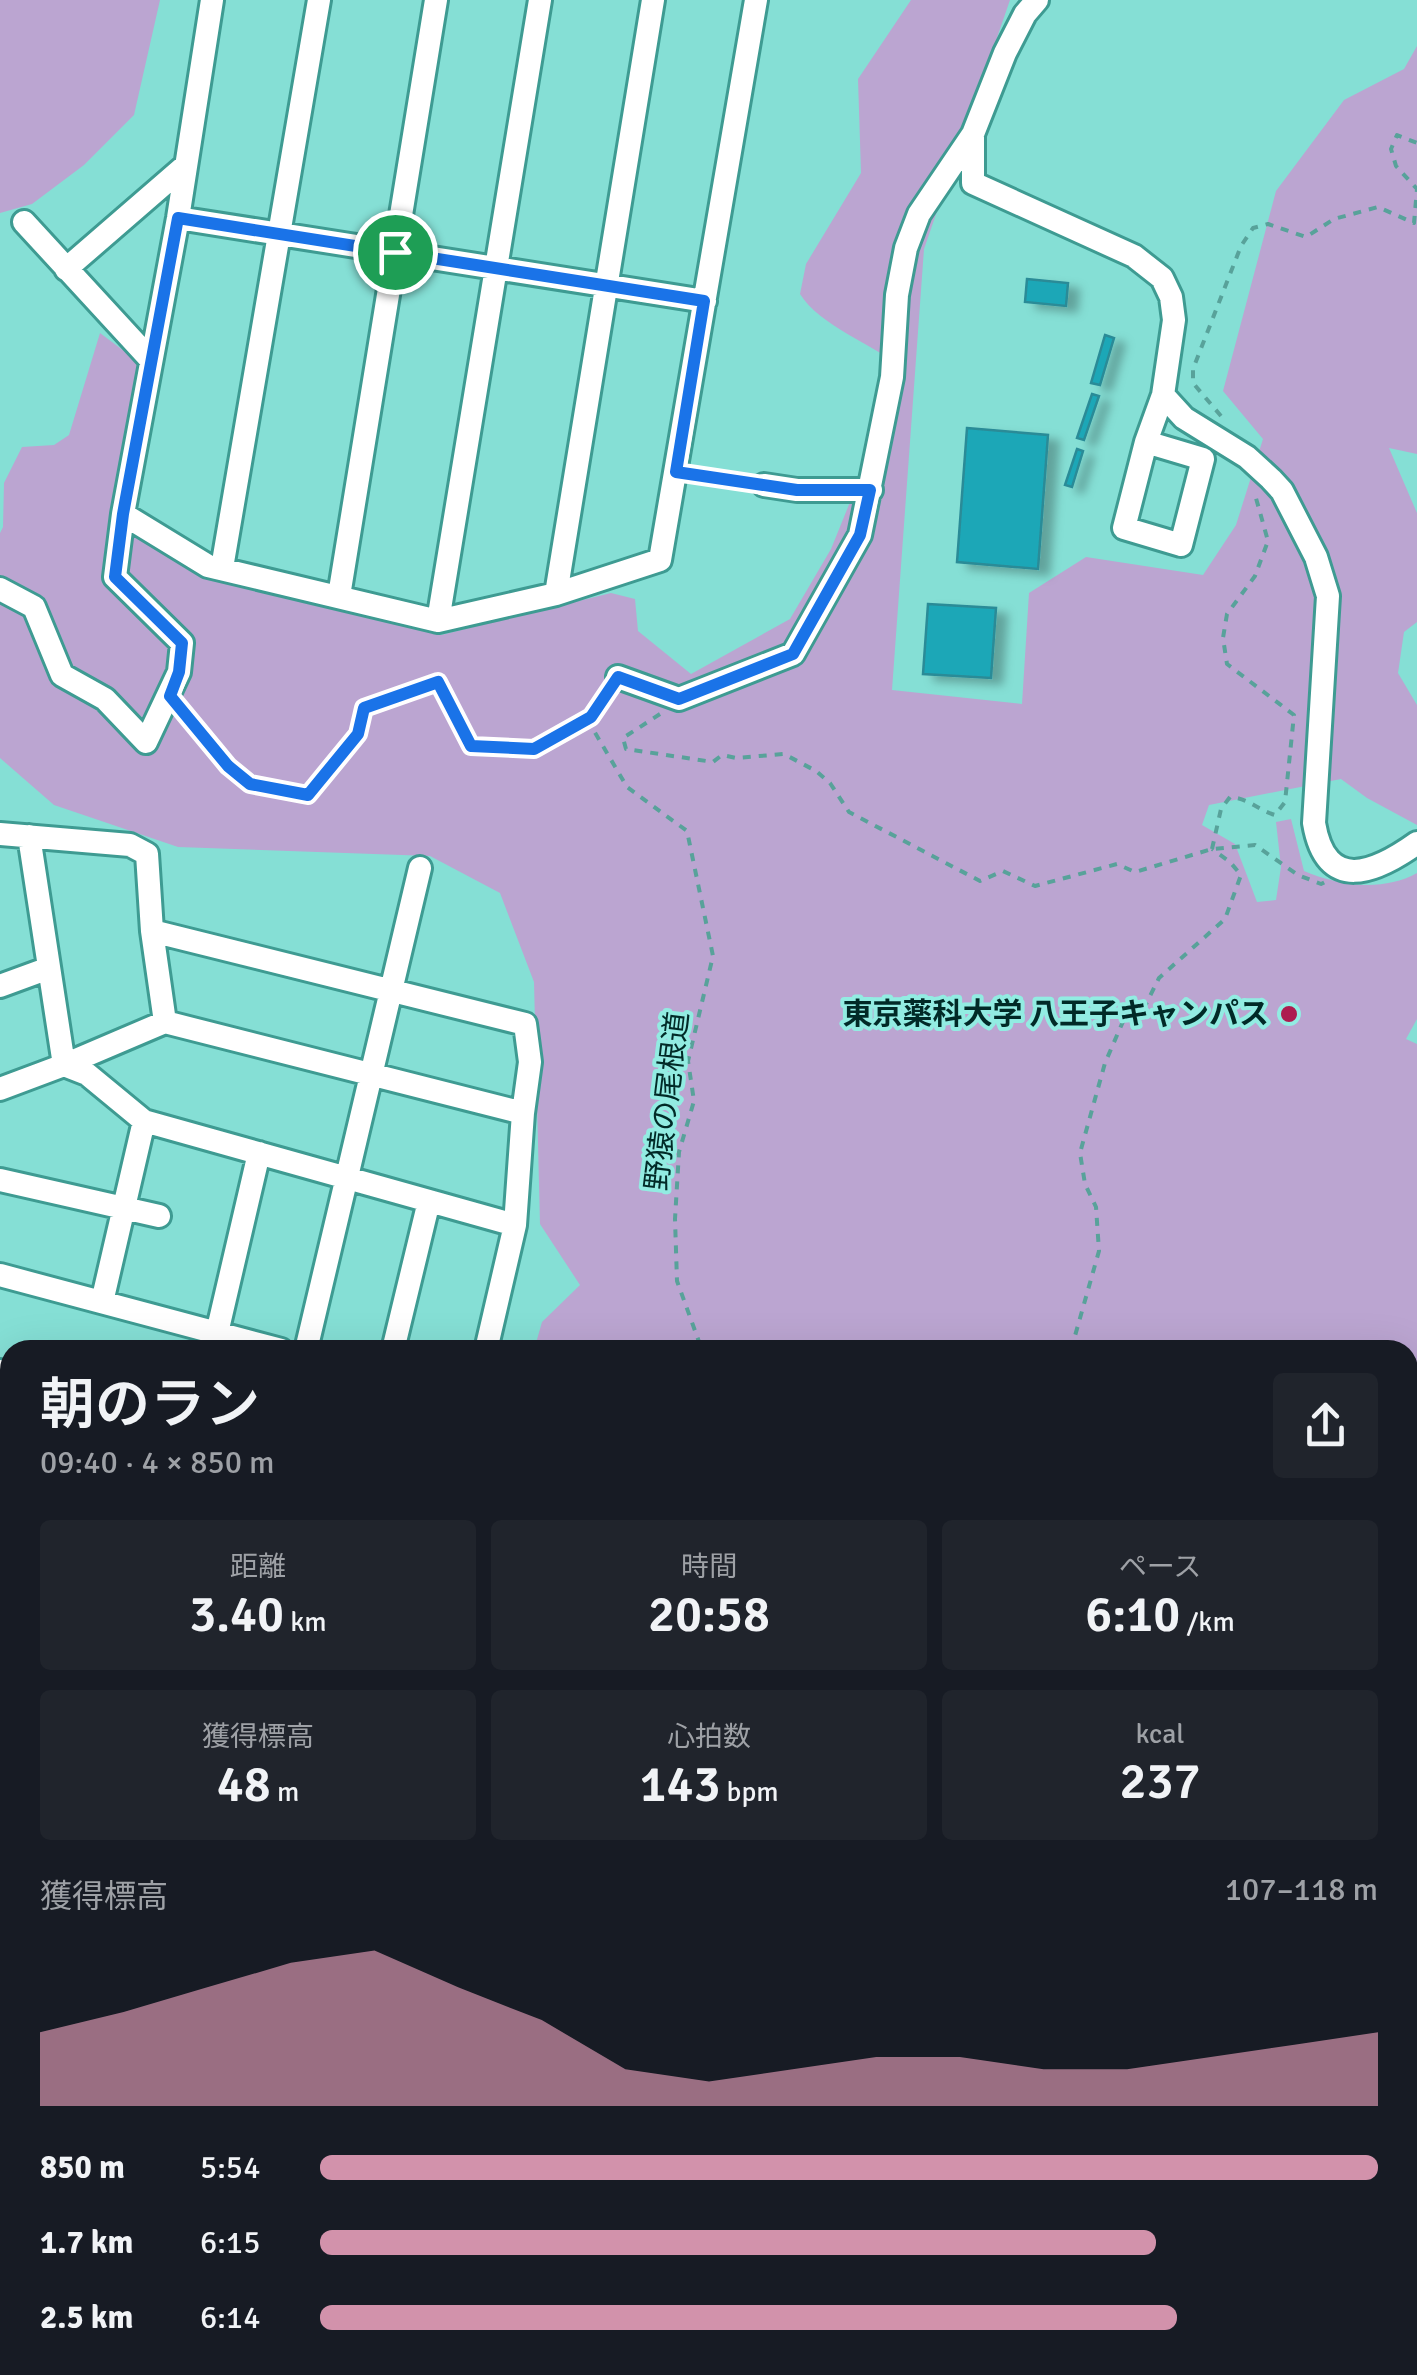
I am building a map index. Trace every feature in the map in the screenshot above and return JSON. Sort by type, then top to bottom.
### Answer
[{"type":"street","points":[[0,590],[34,607],[62,675],[105,699],[146,742],[179,672],[182,643],[115,577],[212,0]]},
{"type":"street","points":[[222,568],[319,0]]},
{"type":"street","points":[[339,596],[436,0]]},
{"type":"street","points":[[438,621],[540,0]]},
{"type":"street","points":[[556,594],[653,0]]},
{"type":"street","points":[[123,514],[208,566],[438,621],[556,594],[660,560],[756,0]]},
{"type":"street","points":[[618,677],[679,699],[793,654],[860,535],[892,377],[897,295],[906,248],[919,214],[972,134],[1006,53],[1036,0]]},
{"type":"street","points":[[972,134],[973,183],[1134,256],[1162,278],[1171,297],[1174,320],[1162,395],[1146,442],[1124,528],[1181,545],[1203,460],[1146,442]]},
{"type":"street","points":[[66,269],[186,166]]},
{"type":"street","points":[[178,218],[704,301]]},
{"type":"street","points":[[24,222],[150,359]]},
{"type":"street","points":[[1162,395],[1184,418],[1248,456],[1271,479],[1282,491],[1316,557],[1328,596],[1314,824],[1318,844],[1331,862],[1347,870],[1364,872],[1382,866],[1417,843]]},
{"type":"street","points":[[764,485],[797,490],[870,490]]},
{"type":"street","points":[[0,834],[130,844],[147,854],[152,931],[165,1022]]},
{"type":"street","points":[[29,836],[64,1065]]},
{"type":"street","points":[[308,1340],[420,868]]},
{"type":"street","points":[[152,931],[525,1024],[530,1062],[522,1113],[515,1225],[488,1340]]},
{"type":"street","points":[[0,986],[49,968]]},
{"type":"street","points":[[0,1089],[165,1022],[522,1113]]},
{"type":"street","points":[[64,1065],[87,1074],[144,1121],[515,1225]]},
{"type":"street","points":[[102,1302],[144,1121]]},
{"type":"street","points":[[217,1333],[259,1153]]},
{"type":"street","points":[[0,1180],[159,1216]]},
{"type":"street","points":[[395,1340],[429,1201]]},
{"type":"street","points":[[0,1274],[243,1340]]},
{"type":"path","points":[[676,472],[764,485]]},
{"type":"path","points":[[170,696],[228,766],[250,784],[308,795],[358,734],[364,708],[438,682],[471,746],[534,749],[587,720],[618,677]]},
{"type":"path","points":[[679,699],[623,738],[626,748],[713,762],[722,755],[736,758],[784,754],[830,782],[849,812],[980,881],[1003,871],[1035,886],[1117,864],[1135,872],[1212,849],[1255,845],[1298,876],[1321,884],[1347,870]]},
{"type":"path","name":"野猿の尾根道","points":[[587,720],[627,787],[687,831],[704,902],[713,956],[688,1061],[694,1101],[679,1152],[675,1219],[677,1281],[698,1340]]},
{"type":"path","points":[[1074,1340],[1099,1251],[1096,1207],[1086,1184],[1080,1153],[1092,1108],[1105,1063],[1128,1010],[1146,1004],[1159,978],[1225,919],[1240,874],[1212,849]]},
{"type":"shaded area","points":[[0,0],[160,0],[134,115],[84,165],[32,204],[0,213]]},
{"type":"shaded area","points":[[911,0],[1010,0],[924,249],[892,690],[1022,704],[1029,593],[1086,557],[1203,575],[1236,525],[1263,439],[1223,391],[1276,191],[1344,100],[1404,69],[1417,46],[1417,454],[1389,448],[1417,513],[1417,622],[1404,632],[1398,673],[1417,705],[1417,825],[1341,779],[1209,805],[1202,825],[1235,844],[1257,902],[1276,900],[1281,867],[1276,822],[1291,819],[1304,871],[1361,885],[1390,883],[1417,873],[1417,1019],[1406,1039],[1417,1044],[1417,1340],[537,1340],[542,1322],[580,1285],[540,1224],[534,982],[500,893],[430,856],[178,847],[54,805],[0,758],[0,533],[4,483],[22,447],[54,445],[69,435],[100,333],[140,363],[112,507],[190,567],[441,635],[611,593],[635,599],[638,631],[691,674],[790,619],[831,549],[904,369],[820,316],[800,294],[806,264],[861,173],[858,79]]},
{"type":"building","points":[[1027,279],[1068,283],[1066,306],[1025,302]]},
{"type":"building","points":[[1105,335],[1114,338],[1100,385],[1091,383]]},
{"type":"building","points":[[1092,394],[1099,396],[1084,440],[1077,438]]},
{"type":"building","points":[[967,428],[1048,435],[1038,569],[957,562]]},
{"type":"building","points":[[1077,449],[1083,451],[1072,487],[1065,485]]},
{"type":"building","points":[[928,604],[996,608],[991,678],[923,674]]},
{"type":"place","name":"東京薬科大学 八王子キャンパス","points":[[1289,1014]]},
{"type":"route","points":[[178,218],[395,252],[704,301],[676,472],[797,490],[870,490],[860,535],[793,654],[679,699],[618,677],[591,717],[534,749],[471,746],[438,682],[364,708],[358,734],[308,795],[250,784],[228,766],[170,696],[179,672],[182,643],[115,577],[150,359],[178,218]]}]
